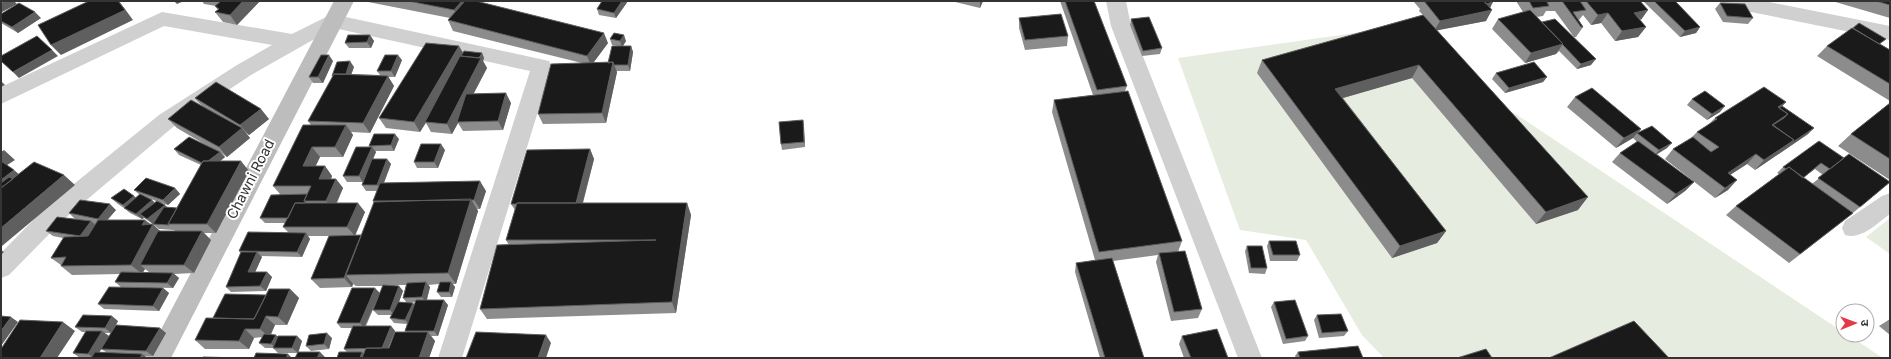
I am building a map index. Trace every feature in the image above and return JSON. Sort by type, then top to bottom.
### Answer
[{"type":"street","name":"Chawni Road","points":[[158,358],[332,21],[344,1]]},
{"type":"street","points":[[1116,1],[1121,26],[1250,358]]},
{"type":"street","points":[[1731,1],[1890,33]]},
{"type":"street","points":[[1,96],[162,19],[295,42]]},
{"type":"street","points":[[1,268],[56,212],[166,121],[244,70],[332,21],[542,66],[450,358]]},
{"type":"street","points":[[1853,228],[1890,202]]},
{"type":"shaded area","points":[[1419,24],[1475,87],[1835,327],[1835,343],[1860,343],[1883,358],[1384,358],[1362,335],[1306,240],[1240,230],[1178,58]]},
{"type":"shaded area","points":[[1890,218],[1890,254],[1866,237]]},
{"type":"building","points":[[89,1],[118,1],[125,10],[51,45],[38,25]]},
{"type":"building","points":[[221,1],[243,1],[230,15],[215,12],[219,9],[215,6]]},
{"type":"building","points":[[408,1],[462,1],[454,10]]},
{"type":"building","points":[[465,1],[476,1],[604,33],[587,56],[448,20]]},
{"type":"building","points":[[602,1],[622,1],[614,13],[597,9]]},
{"type":"building","points":[[1065,1],[1094,1],[1127,86],[1097,90]]},
{"type":"building","points":[[1424,1],[1484,1],[1492,10],[1440,21]]},
{"type":"building","points":[[1484,1],[1492,1],[1493,2],[1486,4]]},
{"type":"building","points":[[1529,1],[1555,1],[1547,2],[1549,6],[1533,8]]},
{"type":"building","points":[[1562,1],[1580,1],[1586,10],[1573,12],[1583,27],[1581,27]]},
{"type":"building","points":[[1586,1],[1640,1],[1648,10],[1634,13],[1646,27],[1622,31],[1608,13],[1598,15]]},
{"type":"building","points":[[1654,1],[1675,1],[1700,27],[1685,31]]},
{"type":"building","points":[[1876,1],[1890,1],[1890,5]]},
{"type":"building","points":[[19,3],[35,12],[12,27],[1,21],[1,14]]},
{"type":"building","points":[[1720,3],[1745,4],[1753,18],[1727,16]]},
{"type":"building","points":[[1530,10],[1563,44],[1531,53],[1498,19]]},
{"type":"building","points":[[1061,14],[1068,36],[1025,40],[1019,18]]},
{"type":"building","points":[[1423,15],[1588,197],[1546,212],[1419,65],[1335,89],[1446,231],[1400,246],[1262,60]]},
{"type":"building","points":[[1149,17],[1162,48],[1143,51],[1131,19]]},
{"type":"building","points":[[1555,19],[1596,59],[1581,64],[1542,22]]},
{"type":"building","points":[[1859,23],[1886,39],[1879,44],[1853,28]]},
{"type":"building","points":[[1852,28],[1890,50],[1890,84],[1827,46]]},
{"type":"building","points":[[614,33],[624,35],[620,41],[610,39]]},
{"type":"building","points":[[348,35],[370,35],[367,42],[345,43]]},
{"type":"building","points":[[37,36],[52,50],[13,72],[1,61],[1,56]]},
{"type":"building","points":[[426,43],[459,46],[414,122],[379,118]]},
{"type":"building","points":[[612,46],[631,46],[628,65],[614,65],[613,62],[608,63]]},
{"type":"building","points":[[464,51],[482,53],[479,58],[461,56]]},
{"type":"building","points":[[321,55],[329,55],[318,77],[309,77]]},
{"type":"building","points":[[385,55],[398,55],[391,71],[377,71]]},
{"type":"building","points":[[460,56],[481,58],[447,124],[425,122]]},
{"type":"building","points":[[350,61],[346,74],[334,74],[332,76],[337,62]]},
{"type":"building","points":[[613,62],[602,113],[538,114],[551,64]]},
{"type":"building","points":[[1534,62],[1547,77],[1509,88],[1496,73]]},
{"type":"building","points":[[334,74],[388,76],[363,123],[308,121]]},
{"type":"building","points":[[216,82],[261,109],[240,125],[195,98]]},
{"type":"building","points":[[1764,87],[1786,102],[1778,107],[1788,114],[1772,125],[1794,140],[1764,160],[1756,154],[1728,173],[1737,180],[1725,188],[1673,149],[1693,137],[1711,152],[1719,147],[1697,132],[1717,119],[1715,118]]},
{"type":"building","points":[[1592,88],[1641,129],[1624,138],[1575,97]]},
{"type":"building","points":[[1128,91],[1182,241],[1099,252],[1054,100]]},
{"type":"building","points":[[1705,91],[1725,106],[1712,114],[1692,99]]},
{"type":"building","points":[[506,93],[498,121],[457,122],[466,94]]},
{"type":"building","points":[[191,100],[242,128],[219,147],[168,119]]},
{"type":"building","points":[[1890,103],[1890,159],[1851,134]]},
{"type":"building","points":[[1782,106],[1814,128],[1790,144],[1794,140],[1773,125],[1788,114],[1779,108]]},
{"type":"building","points":[[803,120],[804,142],[781,144],[779,122]]},
{"type":"building","points":[[303,125],[346,125],[335,147],[312,147],[303,166],[325,166],[319,179],[336,179],[326,201],[304,201],[311,186],[273,186]]},
{"type":"building","points":[[1652,126],[1672,143],[1659,150],[1637,133]]},
{"type":"building","points":[[374,134],[395,134],[391,145],[369,146]]},
{"type":"building","points":[[189,137],[220,152],[208,161],[203,161],[202,163],[174,149]]},
{"type":"building","points":[[1638,141],[1694,182],[1676,194],[1620,153]]},
{"type":"building","points":[[1819,141],[1844,158],[1830,169],[1821,163],[1803,178],[1789,167],[1786,169],[1783,167]]},
{"type":"building","points":[[421,144],[441,144],[434,162],[414,162]]},
{"type":"building","points":[[356,147],[372,147],[359,176],[343,176]]},
{"type":"building","points":[[590,149],[576,203],[511,204],[527,150]]},
{"type":"building","points":[[1849,154],[1890,182],[1860,207],[1818,178]]},
{"type":"building","points":[[372,159],[387,159],[377,185],[362,185]]},
{"type":"building","points":[[1,161],[14,170],[1,180]]},
{"type":"building","points":[[203,161],[241,161],[207,224],[168,224]]},
{"type":"building","points":[[34,162],[64,175],[1,228],[1,188]]},
{"type":"building","points":[[1789,167],[1853,213],[1800,254],[1736,206]]},
{"type":"building","points":[[9,177],[13,179],[1,188],[1,183]]},
{"type":"building","points":[[146,178],[175,188],[163,200],[134,190]]},
{"type":"building","points":[[480,181],[474,200],[373,201],[380,183]]},
{"type":"building","points":[[124,189],[134,196],[123,205],[111,198]]},
{"type":"building","points":[[140,194],[152,200],[136,214],[124,208]]},
{"type":"building","points":[[307,194],[304,201],[306,203],[295,203],[288,218],[260,218],[271,195]]},
{"type":"building","points":[[471,199],[448,273],[346,275],[374,202]]},
{"type":"building","points":[[80,200],[110,204],[98,219],[69,213]]},
{"type":"building","points":[[157,201],[165,205],[147,219],[140,214]]},
{"type":"building","points":[[295,203],[358,203],[347,227],[283,227]]},
{"type":"building","points":[[517,203],[687,203],[672,302],[480,309],[497,245],[656,240],[506,240]]},
{"type":"building","points":[[164,207],[177,208],[168,224],[169,225],[153,224]]},
{"type":"building","points":[[57,217],[91,221],[80,236],[46,231]]},
{"type":"building","points":[[98,220],[145,220],[142,225],[153,224],[131,265],[61,266],[66,257],[51,258],[64,237],[88,236]]},
{"type":"building","points":[[158,231],[202,231],[184,265],[140,265]]},
{"type":"building","points":[[248,232],[306,233],[297,252],[239,251]]},
{"type":"building","points":[[361,235],[344,278],[311,279],[329,236]]},
{"type":"building","points":[[1269,241],[1296,241],[1300,255],[1273,255]]},
{"type":"building","points":[[1247,246],[1262,246],[1267,268],[1251,268]]},
{"type":"building","points":[[1185,251],[1202,309],[1174,312],[1159,253]]},
{"type":"building","points":[[241,252],[257,252],[248,272],[267,272],[260,286],[226,287]]},
{"type":"building","points":[[1112,258],[1144,358],[1105,358],[1076,263]]},
{"type":"building","points":[[121,272],[173,273],[167,283],[115,282]]},
{"type":"building","points":[[426,282],[422,297],[403,298],[407,283]]},
{"type":"building","points":[[440,282],[451,282],[449,292],[437,292]]},
{"type":"building","points":[[383,285],[399,286],[390,310],[373,310]]},
{"type":"building","points":[[109,287],[163,288],[153,306],[98,304]]},
{"type":"building","points":[[352,288],[375,288],[360,323],[337,323]]},
{"type":"building","points":[[269,289],[290,289],[278,317],[266,316],[260,329],[245,329],[239,341],[195,340],[206,318],[254,319]]},
{"type":"building","points":[[225,294],[266,295],[254,319],[213,318]]},
{"type":"building","points":[[416,300],[444,300],[434,331],[405,331]]},
{"type":"building","points":[[1295,300],[1308,336],[1286,339],[1274,302]]},
{"type":"building","points":[[398,302],[413,303],[405,320],[390,318]]},
{"type":"building","points":[[1341,314],[1348,331],[1322,333],[1317,315]]},
{"type":"building","points":[[83,315],[112,316],[105,328],[75,327]]},
{"type":"building","points":[[1,316],[11,317],[1,331]]},
{"type":"building","points":[[20,320],[63,322],[40,358],[1,358],[1,349]]},
{"type":"building","points":[[1634,321],[1669,358],[1549,358]]},
{"type":"building","points":[[116,325],[160,328],[146,351],[101,349]]},
{"type":"building","points":[[353,326],[391,326],[382,348],[344,349]]},
{"type":"building","points":[[1217,329],[1228,358],[1191,358],[1182,336]]},
{"type":"building","points":[[86,331],[102,331],[88,354],[73,353]]},
{"type":"building","points":[[395,332],[428,332],[419,358],[362,358],[366,348],[389,348]]},
{"type":"building","points":[[476,332],[546,335],[538,358],[466,358]]},
{"type":"building","points":[[327,333],[324,344],[306,346],[309,335]]},
{"type":"building","points":[[264,334],[276,335],[271,344],[259,343]]},
{"type":"building","points":[[278,336],[297,336],[292,348],[273,348]]},
{"type":"building","points":[[1358,346],[1363,358],[1300,358],[1298,352]]},
{"type":"building","points":[[1486,349],[1492,358],[1457,358]]},
{"type":"building","points":[[95,352],[142,354],[140,358],[91,358]]},
{"type":"building","points":[[298,352],[320,352],[317,358],[295,358]]},
{"type":"building","points":[[339,352],[362,352],[360,358],[337,358]]},
{"type":"building","points":[[256,353],[288,354],[286,358],[254,358]]},
{"type":"building","points":[[203,357],[242,358],[203,358]]}]
